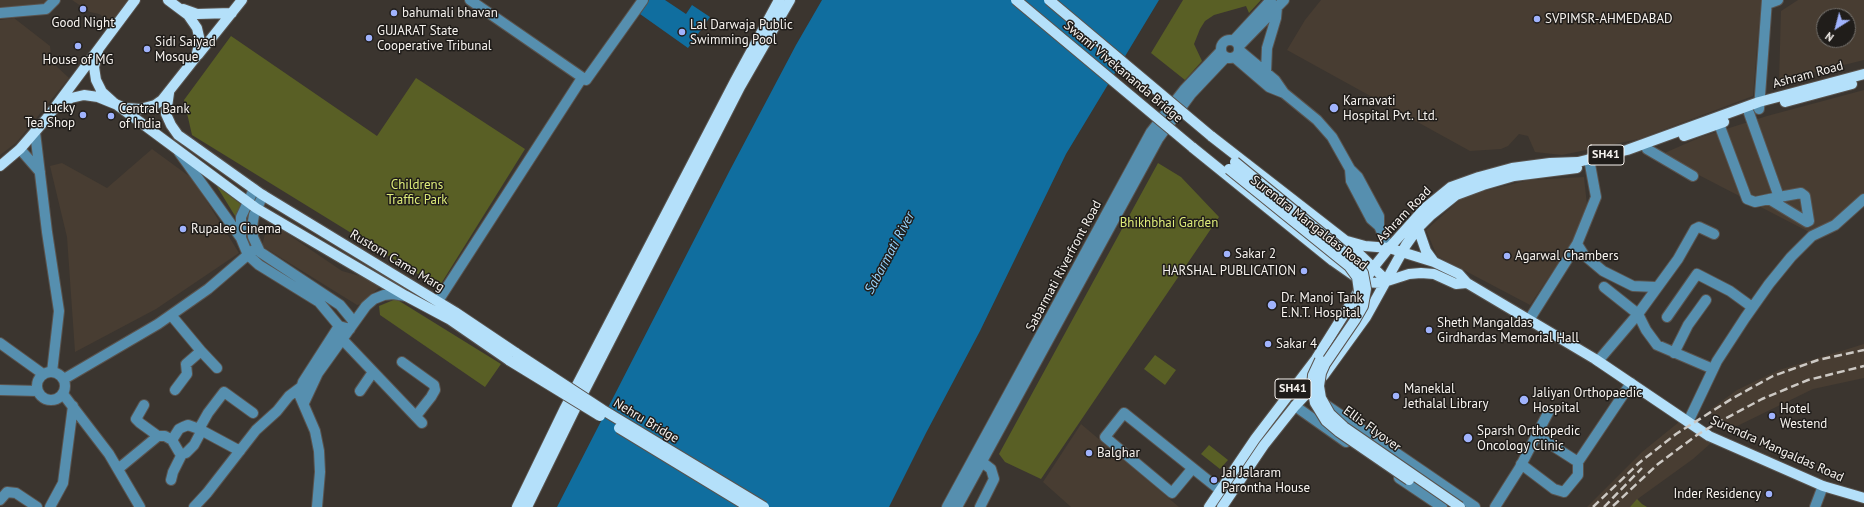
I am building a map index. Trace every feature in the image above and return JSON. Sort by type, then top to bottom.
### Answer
[{"type":"main road","points":[[1,163],[20,149],[35,132],[57,105],[135,0]]},
{"type":"main road","points":[[169,93],[242,0]]},
{"type":"main road","points":[[517,507],[565,408],[735,81],[779,0]]},
{"type":"main road","points":[[527,507],[574,411],[737,94],[790,0]]},
{"type":"main road","name":"Swami Vivekananda Bridge","points":[[1016,0],[1192,148],[1211,162]]},
{"type":"main road","name":"Swami Vivekananda Bridge","points":[[1049,0],[1215,138]]},
{"type":"main road","points":[[172,1],[197,14],[232,13]]},
{"type":"main road","points":[[172,1],[188,15],[197,28],[200,41],[196,57]]},
{"type":"main road","name":"Rustom Cama Marg","points":[[98,50],[94,68],[96,80],[102,92],[177,150],[256,208],[513,357]]},
{"type":"main road","name":"Ashram Road","points":[[1209,507],[1255,439],[1316,359],[1373,268],[1424,209],[1450,187],[1512,168],[1550,163],[1589,162],[1759,106],[1864,74]]},
{"type":"main road","name":"Ashram Road","points":[[1222,507],[1264,445],[1295,406],[1324,375],[1366,317],[1406,245],[1418,228],[1430,215],[1456,195],[1514,176],[1628,156],[1749,113],[1759,106],[1864,81]]},
{"type":"main road","name":"Rustom Cama Marg","points":[[113,102],[125,108],[140,109],[155,105],[169,93]]},
{"type":"main road","name":"Rustom Cama Marg","points":[[169,93],[166,114],[178,135],[258,192],[438,301],[513,357]]},
{"type":"main road","points":[[57,105],[71,98],[84,95],[98,97],[113,102]]},
{"type":"main road","name":"Ellis Flyover","points":[[1215,138],[1224,151],[1235,162],[1336,244],[1364,273],[1366,289],[1363,306],[1325,364],[1321,373],[1319,386],[1321,398],[1330,414],[1344,427],[1460,507]]},
{"type":"main road","name":"Surendra Mangaldas Road","points":[[1215,138],[1346,241],[1387,281]]},
{"type":"main road","name":"Ellis Flyover","points":[[1211,162],[1229,170],[1330,250],[1349,266],[1357,277],[1359,291],[1356,306],[1318,364],[1313,375],[1312,387],[1315,403],[1326,421],[1339,432],[1448,507]]},
{"type":"main road","name":"Surendra Mangaldas Road","points":[[1211,162],[1333,261],[1364,282],[1381,283],[1409,274],[1421,272],[1434,274],[1456,284],[1466,283],[1598,361],[1709,436],[1823,486],[1864,498]]},
{"type":"main road","points":[[1418,228],[1426,251],[1434,262]]},
{"type":"main road","points":[[1346,241],[1365,246],[1389,248],[1434,262],[1460,274],[1466,283]]},
{"type":"main road","name":"Nehru Bridge","points":[[513,357],[748,507]]},
{"type":"main road","name":"Nehru Bridge","points":[[513,357],[764,507]]},
{"type":"street","points":[[0,13],[46,8],[55,0]]},
{"type":"street","points":[[470,0],[586,80],[643,0]]},
{"type":"street","points":[[1759,106],[1767,2],[1778,0]]},
{"type":"street","points":[[1232,50],[1277,2]]},
{"type":"street","points":[[1266,72],[1267,48],[1277,2]]},
{"type":"street","points":[[1232,50],[1266,72],[1275,80],[1284,93],[1317,120],[1332,137],[1350,169],[1352,181],[1371,219],[1379,226],[1389,248]]},
{"type":"street","points":[[1232,50],[1269,87],[1284,93]]},
{"type":"street","name":"Sabarmati Riverfront Road","points":[[957,507],[979,459],[1151,132],[1184,90],[1232,50]]},
{"type":"street","points":[[438,301],[582,78]]},
{"type":"street","points":[[1719,124],[1744,196],[1753,202],[1774,198],[1749,113]]},
{"type":"street","points":[[0,343],[48,373],[57,373],[64,379],[66,388],[63,394],[58,399],[48,400],[38,391],[38,382],[48,373],[59,311],[47,232],[35,132]]},
{"type":"street","points":[[20,149],[40,172]]},
{"type":"street","points":[[1647,149],[1693,176]]},
{"type":"street","points":[[177,150],[241,238],[248,255],[259,265],[319,302],[340,326]]},
{"type":"street","points":[[1530,320],[1577,244],[1596,197],[1589,162]]},
{"type":"street","points":[[241,238],[241,217],[248,202],[258,192]]},
{"type":"street","points":[[258,192],[252,227],[253,237],[257,247],[267,258],[340,305],[352,325]]},
{"type":"street","points":[[1688,422],[1713,369],[1752,307],[1791,257],[1812,236],[1835,225],[1864,199]]},
{"type":"street","points":[[1598,361],[1638,314],[1656,287],[1678,259],[1695,230],[1699,227],[1714,234]]},
{"type":"street","points":[[1577,244],[1584,255],[1603,271],[1633,286],[1656,287]]},
{"type":"street","points":[[64,379],[171,314],[208,289],[257,247]]},
{"type":"street","points":[[1667,317],[1697,274],[1730,291],[1752,307]]},
{"type":"street","points":[[1604,287],[1638,314],[1646,330],[1657,345],[1713,369]]},
{"type":"street","points":[[304,403],[318,373],[366,306],[374,299],[384,295],[394,294],[406,296]]},
{"type":"street","points":[[1674,352],[1688,325],[1706,300]]},
{"type":"street","points":[[171,314],[217,368]]},
{"type":"street","points":[[317,507],[320,472],[319,451],[315,431],[299,394],[301,387],[317,358],[340,326],[352,325]]},
{"type":"street","points":[[342,340],[419,419],[434,390],[434,385],[402,362]]},
{"type":"street","points":[[175,390],[187,374],[186,364],[201,350]]},
{"type":"street","points":[[360,390],[373,372]]},
{"type":"street","points":[[1521,464],[1554,489],[1564,492],[1578,475],[1578,462],[1631,383]]},
{"type":"street","points":[[194,507],[207,493],[256,430],[277,411],[289,396],[301,387]]},
{"type":"street","points":[[0,390],[38,391]]},
{"type":"street","points":[[171,480],[173,472],[182,454],[186,453],[194,445],[208,413],[224,392],[253,413]]},
{"type":"street","points":[[63,394],[109,454],[140,507]]},
{"type":"street","points":[[1307,394],[1324,403],[1475,507]]},
{"type":"street","points":[[144,405],[136,419],[158,436],[165,436],[172,440],[179,452],[182,454]]},
{"type":"street","points":[[50,507],[63,483],[73,406]]},
{"type":"street","points":[[1295,406],[1308,417],[1442,507]]},
{"type":"street","points":[[1495,507],[1521,464],[1549,411]]},
{"type":"street","points":[[1192,469],[1172,493],[1105,437],[1124,413],[1220,490]]},
{"type":"street","points":[[172,440],[179,429],[183,426],[188,426],[201,430],[240,451]]},
{"type":"street","points":[[118,469],[158,436]]},
{"type":"street","points":[[1536,436],[1578,462]]},
{"type":"street","points":[[979,459],[992,469],[994,479],[980,507]]},
{"type":"street","name":"Sabarmati Riverfront Road","points":[[947,507],[979,459]]},
{"type":"street","points":[[1815,507],[1823,486]]},
{"type":"street","points":[[0,500],[8,492],[16,493],[37,507]]},
{"type":"shaded area","points":[[0,0],[50,0],[43,5],[0,7]]},
{"type":"shaded area","points":[[72,0],[131,0],[114,24],[99,14],[90,12]]},
{"type":"shaded area","points":[[1321,0],[1761,0],[1753,96],[1639,139],[1562,155],[1535,152],[1528,136],[1519,134],[1508,146],[1501,149],[1470,151],[1287,50],[1305,20]]},
{"type":"shaded area","points":[[1798,0],[1864,0],[1864,60],[1779,81],[1781,11]]},
{"type":"shaded area","points":[[14,18],[50,46],[52,62],[69,78],[16,143],[0,155],[0,20]]},
{"type":"shaded area","points":[[1864,90],[1864,193],[1842,215],[1826,226],[1809,232],[1660,155],[1701,137],[1767,116]]},
{"type":"shaded area","points":[[152,149],[193,179],[239,253],[156,309],[75,352],[67,237],[50,166],[62,163],[107,188]]},
{"type":"shaded area","points":[[1584,177],[1587,205],[1572,243],[1530,305],[1437,256],[1426,230],[1464,196],[1529,180]]},
{"type":"shaded area","points":[[273,224],[342,271],[360,276],[381,286],[361,304],[357,305],[262,246],[267,226]]},
{"type":"shaded area","points":[[1864,344],[1864,378],[1813,389],[1729,430],[1713,418],[1711,409],[1737,390],[1779,370]]},
{"type":"shaded area","points":[[1679,422],[1711,443],[1693,459],[1639,498],[1630,507],[1587,507],[1642,452]]},
{"type":"shaded area","name":"Balghar","points":[[1081,424],[1179,507],[1071,507],[1043,482]]},
{"type":"green space","points":[[1183,0],[1261,0],[1249,13],[1246,6],[1214,15],[1205,21],[1194,44],[1202,61],[1185,80],[1151,53]]},
{"type":"green space","name":"Childrens Traffic Park","points":[[231,36],[377,136],[416,78],[525,149],[439,287],[192,135],[184,100]]},
{"type":"green space","name":"Bhikhbhai Garden","points":[[1158,163],[1181,177],[1219,217],[1041,479],[1005,462],[999,454]]},
{"type":"green space","points":[[216,185],[242,205],[240,224]]},
{"type":"green space","points":[[396,299],[501,364],[485,387],[380,315],[379,306]]},
{"type":"green space","points":[[1155,355],[1176,370],[1165,385],[1144,369]]},
{"type":"green space","points":[[1209,445],[1228,460],[1220,469],[1201,454]]},
{"type":"green space","points":[[1637,499],[1642,504],[1647,507],[1630,507]]},
{"type":"water","name":"Lal Darwaja Public Swimming Pool","points":[[649,0],[665,0],[686,14],[692,5],[710,17],[688,48],[640,14]]},
{"type":"water","name":"Sabarmati River","points":[[822,0],[1159,0],[1066,154],[980,331],[889,507],[557,507],[730,170],[796,45]]},
{"type":"railway","points":[[1593,507],[1639,463],[1676,434],[1733,398],[1773,376],[1818,360],[1864,350]]},
{"type":"railway","points":[[1613,506],[1658,464],[1697,435],[1717,423],[1762,399],[1808,380],[1864,366]]},
{"type":"railway","points":[[1604,507],[1642,468]]},
{"type":"place","name":"Good Night","points":[[83,9]]},
{"type":"place","name":"bahumali bhavan","points":[[394,13]]},
{"type":"place","name":"SVPIMSR-AHMEDABAD","points":[[1537,19]]},
{"type":"place","name":"Lal Darwaja Public Swimming Pool","points":[[682,32]]},
{"type":"place","name":"GUJARAT State Cooperative Tribunal","points":[[369,38]]},
{"type":"place","name":"House of MG","points":[[78,46]]},
{"type":"place","name":"Sidi Saiyad Mosque","points":[[147,49]]},
{"type":"place","name":"Karnavati Hospital Pvt. Ltd.","points":[[1334,108]]},
{"type":"place","name":"Lucky Tea Shop","points":[[83,115]]},
{"type":"place","name":"Central Bank of India","points":[[111,116]]},
{"type":"place","name":"Rupalee Cinema","points":[[183,229]]},
{"type":"place","name":"Sakar 2","points":[[1227,254]]},
{"type":"place","name":"Agarwal Chambers","points":[[1507,256]]},
{"type":"place","name":"HARSHAL PUBLICATION","points":[[1304,271]]},
{"type":"place","name":"Dr. Manoj Tank E.N.T. Hospital","points":[[1272,305]]},
{"type":"place","name":"Sheth Mangaldas Girdhardas Memorial Hall","points":[[1429,330]]},
{"type":"place","name":"Sakar 4","points":[[1268,344]]},
{"type":"place","name":"Maneklal Jethalal Library","points":[[1396,396]]},
{"type":"place","name":"Jaliyan Orthopaedic Hospital","points":[[1524,400]]},
{"type":"place","name":"Hotel Westend","points":[[1772,416]]},
{"type":"place","name":"Sparsh Orthopedic Oncology Clinic","points":[[1468,438]]},
{"type":"place","name":"Balghar","points":[[1089,453]]},
{"type":"place","name":"Jai Jalaram Parontha House","points":[[1214,480]]},
{"type":"place","name":"Inder Residency","points":[[1769,494]]}]
